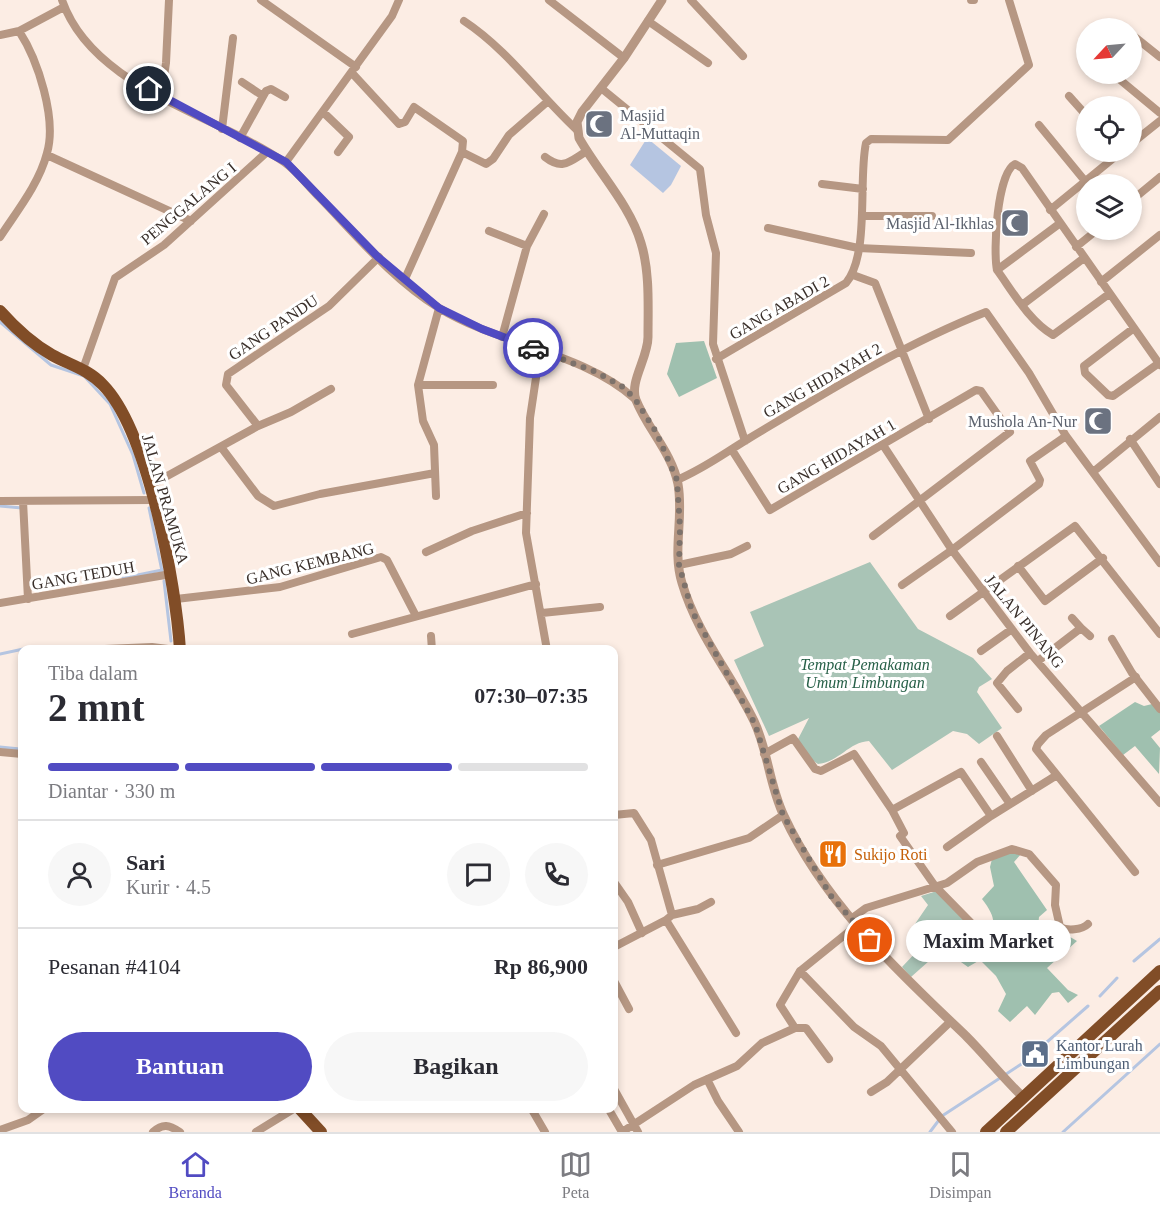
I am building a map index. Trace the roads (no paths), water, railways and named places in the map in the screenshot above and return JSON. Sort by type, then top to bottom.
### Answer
[{"type":"main road","name":"JALAN PRAMUKA","points":[[0,310],[23,336],[54,356],[83,369],[113,396],[131,432],[165,541],[176,600],[178,645]]},
{"type":"main road","points":[[986,1132],[1160,971]]},
{"type":"main road","points":[[1006,1132],[1160,991]]},
{"type":"main road","points":[[302,1113],[321,1132]]},
{"type":"street","points":[[161,96],[166,63],[169,0]]},
{"type":"street","points":[[261,0],[354,70],[399,124],[405,122],[414,107],[463,141],[462,152],[404,281]]},
{"type":"street","points":[[286,162],[392,16],[399,0]]},
{"type":"street","points":[[549,0],[624,58]]},
{"type":"street","points":[[578,131],[579,117],[624,58],[662,0]]},
{"type":"street","points":[[691,0],[742,56]]},
{"type":"street","name":"GANG ABADI 2","points":[[717,359],[846,283],[853,275],[862,216],[865,148],[871,139],[948,140],[1029,65],[1009,0]]},
{"type":"street","points":[[1,31],[19,31],[63,3],[84,40],[110,64],[161,96],[286,162],[378,257],[439,308],[502,337],[596,372],[623,387],[635,399],[656,432],[677,480],[680,527],[679,565],[692,611],[755,724],[783,815],[819,879],[854,922],[1023,1097]]},
{"type":"street","points":[[464,21],[489,38],[547,102],[578,131],[587,151],[633,224],[641,242],[646,267],[648,341],[642,367],[635,380],[635,399]]},
{"type":"street","points":[[648,21],[708,63]]},
{"type":"street","points":[[0,237],[35,184],[47,155],[50,133],[42,83],[28,44],[19,31]]},
{"type":"street","points":[[222,129],[233,38]]},
{"type":"street","points":[[1142,43],[1160,57]]},
{"type":"street","points":[[242,82],[263,96]]},
{"type":"street","points":[[1125,84],[1160,113]]},
{"type":"street","points":[[240,138],[263,96],[271,88],[285,97]]},
{"type":"street","points":[[602,88],[700,169],[706,215],[716,252],[713,344],[745,441]]},
{"type":"street","points":[[1069,96],[1076,104]]},
{"type":"street","points":[[462,152],[486,164],[493,159],[509,135],[547,102]]},
{"type":"street","points":[[323,112],[349,137],[338,152]]},
{"type":"street","points":[[1142,135],[1160,121]]},
{"type":"street","points":[[1039,125],[1079,174]]},
{"type":"street","points":[[545,157],[557,165],[562,165],[587,151]]},
{"type":"street","name":"PENGGALANG I","points":[[83,369],[114,278],[164,245],[267,152]]},
{"type":"street","points":[[47,155],[190,221]]},
{"type":"street","points":[[1093,174],[1107,162]]},
{"type":"street","points":[[1109,294],[1053,335],[1041,327],[1022,305],[997,270],[995,261],[997,217],[1005,176],[1010,166],[1015,164],[1022,168],[1059,224],[1160,364],[1113,396],[1108,395],[1085,373],[1084,366],[1134,328]]},
{"type":"street","points":[[1142,192],[1160,177]]},
{"type":"street","points":[[822,184],[863,189]]},
{"type":"street","points":[[1050,210],[1076,188]]},
{"type":"street","points":[[502,337],[527,246],[544,214]]},
{"type":"street","points":[[862,216],[932,216]]},
{"type":"street","points":[[997,270],[1059,224]]},
{"type":"street","points":[[768,228],[858,248],[971,253]]},
{"type":"street","points":[[489,231],[527,246]]},
{"type":"street","points":[[1101,282],[1160,235]]},
{"type":"street","points":[[1076,247],[1085,240]]},
{"type":"street","name":"GANG PANDU","points":[[258,426],[226,385],[228,374],[329,306],[378,257]]},
{"type":"street","points":[[1022,305],[1084,258]]},
{"type":"street","points":[[853,275],[875,284],[930,419]]},
{"type":"street","points":[[436,496],[434,444],[423,421],[418,385],[439,308]]},
{"type":"street","name":"GANG HIDAYAH 2","points":[[677,480],[710,465],[745,441],[903,348],[986,312],[1029,373],[1066,436]]},
{"type":"street","points":[[540,351],[530,418],[526,533],[546,645]]},
{"type":"street","points":[[623,387],[635,380]]},
{"type":"street","points":[[418,385],[493,385]]},
{"type":"street","points":[[149,486],[258,426],[291,412],[332,389]]},
{"type":"street","name":"GANG HIDAYAH 1","points":[[732,450],[770,510],[930,419],[976,390],[986,394],[1010,432],[920,501]]},
{"type":"street","points":[[1093,472],[1130,439],[1160,417]]},
{"type":"street","points":[[902,585],[1039,484],[1040,480],[1030,461],[1066,436],[1160,562]]},
{"type":"street","points":[[1130,439],[1160,484]]},
{"type":"street","name":"JALAN PINANG","points":[[883,445],[952,550],[983,592],[1030,652],[1160,803]]},
{"type":"street","points":[[220,447],[258,496],[274,506],[320,494],[435,473]]},
{"type":"street","points":[[0,501],[152,500]]},
{"type":"street","points":[[23,501],[28,599]]},
{"type":"street","points":[[873,536],[920,501]]},
{"type":"street","points":[[426,552],[472,531],[527,513]]},
{"type":"street","points":[[950,616],[1075,526],[1103,558],[1160,634]]},
{"type":"street","points":[[679,565],[731,554],[747,546]]},
{"type":"street","name":"GANG KEMBANG","points":[[176,600],[280,587],[381,557],[387,560],[416,616]]},
{"type":"street","points":[[1018,566],[1045,601],[1103,558]]},
{"type":"street","name":"GANG TEDUH","points":[[0,603],[171,574]]},
{"type":"street","points":[[352,634],[536,584]]},
{"type":"street","points":[[542,613],[600,608]]},
{"type":"street","points":[[1072,618],[1090,636]]},
{"type":"street","points":[[981,651],[1012,628]]},
{"type":"street","points":[[1038,661],[1081,628]]},
{"type":"street","points":[[430,636],[431,645]]},
{"type":"street","points":[[1112,639],[1136,678],[1160,709]]},
{"type":"street","points":[[1018,709],[997,683],[1007,671],[1030,652]]},
{"type":"street","points":[[1135,872],[1036,749],[1038,744],[1136,678]]},
{"type":"street","points":[[997,736],[1032,791]]},
{"type":"street","points":[[764,754],[793,738],[815,769],[821,771],[854,754],[892,810],[904,833],[900,836],[936,886],[984,936]]},
{"type":"street","points":[[0,752],[18,754]]},
{"type":"street","points":[[981,762],[1010,804]]},
{"type":"street","points":[[892,810],[961,772],[991,816]]},
{"type":"street","points":[[947,847],[991,816],[1057,775]]},
{"type":"street","points":[[618,814],[629,812],[638,816],[651,840],[669,917],[736,1033]]},
{"type":"street","points":[[657,865],[749,838],[783,815]]},
{"type":"street","points":[[795,1028],[780,1005],[800,971],[854,922],[866,908],[954,879],[968,867],[995,855],[1012,849],[1029,854],[1058,889],[1055,905],[1060,927],[1070,930],[1084,928],[1088,924]]},
{"type":"street","points":[[618,888],[628,902],[642,933]]},
{"type":"street","points":[[618,945],[669,917],[698,909],[711,902]]},
{"type":"street","points":[[800,971],[854,1027],[881,1047],[952,1132]]},
{"type":"street","points":[[618,988],[629,1009]]},
{"type":"street","points":[[871,1092],[900,1069],[950,1022]]},
{"type":"street","points":[[611,1113],[622,1132],[707,1079],[737,1066],[762,1043],[795,1028],[806,1028],[829,1059]]},
{"type":"street","points":[[707,1079],[717,1101],[739,1132]]},
{"type":"street","points":[[618,1096],[638,1132]]},
{"type":"street","points":[[0,1130],[28,1120],[38,1113]]},
{"type":"street","points":[[256,1132],[288,1113]]},
{"type":"street","points":[[534,1113],[545,1132]]},
{"type":"street","points":[[153,1132],[160,1126],[167,1125],[180,1132]]},
{"type":"water","points":[[647,138],[681,166],[671,185],[663,193],[630,165]]},
{"type":"waterway","points":[[0,322],[51,365],[84,376],[110,404],[133,455],[144,493]]},
{"type":"waterway","points":[[0,506],[22,508]]},
{"type":"waterway","points":[[149,508],[162,571]]},
{"type":"waterway","points":[[123,578],[162,570]]},
{"type":"waterway","points":[[164,581],[171,641]]},
{"type":"waterway","points":[[0,654],[18,650]]},
{"type":"waterway","points":[[0,747],[18,749]]},
{"type":"waterway","points":[[1134,961],[1160,939]]},
{"type":"waterway","points":[[1100,996],[1117,978]]},
{"type":"waterway","points":[[930,1132],[942,1116],[1023,1063],[1088,1006]]},
{"type":"waterway","points":[[1063,1132],[1160,1044]]},
{"type":"place","name":"Masjid Al-Muttaqin","points":[[599,124]]},
{"type":"place","name":"Masjid Al-Ikhlas","points":[[1015,223]]},
{"type":"place","name":"Mushola An-Nur","points":[[1098,421]]},
{"type":"place","name":"Sukijo Roti","points":[[833,854]]},
{"type":"place","name":"Maxim Market","points":[[870,940]]},
{"type":"place","name":"Kantor Lurah Limbungan","points":[[1035,1054]]},
{"type":"park label","name":"Tempat Pemakaman Umum Limbungan","points":[[865,673]]}]
